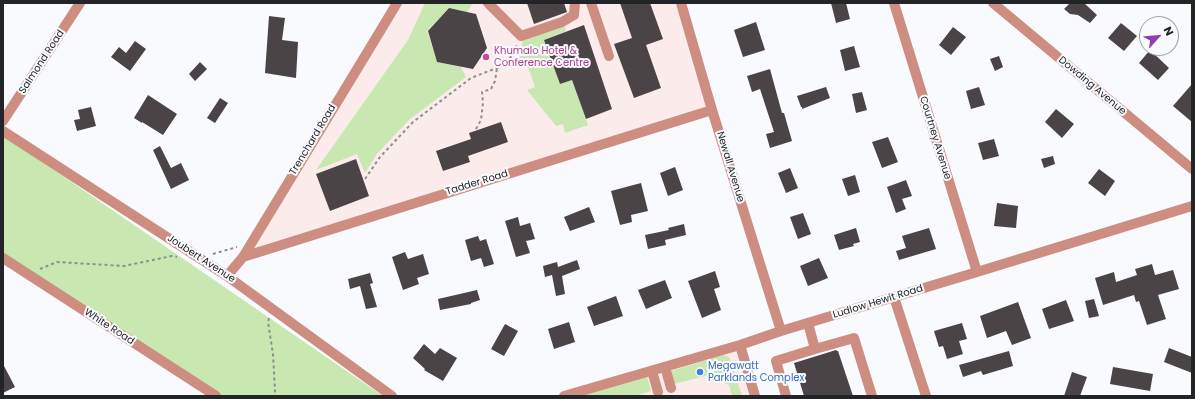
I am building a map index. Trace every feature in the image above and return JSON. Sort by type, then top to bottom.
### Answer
[{"type":"street","name":"Salmond Road","points":[[3,121],[80,3]]},
{"type":"street","name":"Trenchard Road","points":[[227,276],[243,257],[380,34],[396,3]]},
{"type":"street","points":[[488,3],[521,36],[562,22],[574,14],[576,3]]},
{"type":"street","points":[[591,3],[609,56]]},
{"type":"street","name":"Newall Avenue","points":[[681,3],[712,110],[781,331]]},
{"type":"street","name":"Courtney Avenue","points":[[894,3],[977,272]]},
{"type":"street","name":"Dowding Avenue","points":[[993,3],[1192,169]]},
{"type":"street","name":"Tadder Road","points":[[243,257],[712,110]]},
{"type":"street","name":"Joubert Avenue","points":[[3,130],[227,276],[392,396]]},
{"type":"street","name":"Ludlow Hewit Road","points":[[564,396],[740,345],[781,331],[1192,206]]},
{"type":"street","name":"White Road","points":[[3,258],[216,396]]},
{"type":"street","points":[[894,297],[926,396]]},
{"type":"street","points":[[808,323],[815,349]]},
{"type":"street","points":[[786,396],[776,361],[854,338],[872,396]]},
{"type":"street","points":[[740,345],[755,396]]},
{"type":"street","points":[[665,367],[671,388]]},
{"type":"street","points":[[652,371],[658,392]]},
{"type":"path","points":[[365,179],[380,157],[413,122],[471,78],[507,64],[521,36]]},
{"type":"path","points":[[476,128],[481,120],[483,103],[482,92],[491,89],[495,81],[497,68]]},
{"type":"path","points":[[200,258],[252,242]]},
{"type":"path","points":[[27,274],[57,262],[124,266],[172,256],[183,259],[191,252]]},
{"type":"path","points":[[271,308],[268,322],[273,354],[274,396]]},
{"type":"shaded area","points":[[399,3],[679,3],[709,108],[250,252]]},
{"type":"shaded area","name":"Megawatt Parklands Complex","points":[[738,349],[752,396],[573,396]]},
{"type":"green space","points":[[425,3],[473,3],[467,12],[449,8],[427,31],[437,62],[461,67],[466,77],[410,119],[377,154],[365,173],[357,154],[316,170],[408,40]]},
{"type":"green space","points":[[564,25],[566,31],[544,40],[560,84],[572,80],[588,125],[565,133],[563,124],[556,126],[527,90],[535,87],[526,62],[518,65],[523,40]]},
{"type":"green space","points":[[3,135],[383,396],[221,396],[3,254]]},
{"type":"green space","points":[[723,355],[729,357],[742,396],[732,396],[729,385],[710,375],[674,384],[671,371]]},
{"type":"green space","points":[[647,377],[651,391],[635,396],[581,396]]},
{"type":"building","points":[[527,3],[564,3],[567,12],[534,24]]},
{"type":"building","points":[[620,3],[650,3],[663,39],[646,45],[661,88],[634,98],[614,44],[632,38]]},
{"type":"building","points":[[831,3],[846,3],[850,19],[836,23]]},
{"type":"building","points":[[1070,3],[1084,3],[1097,15],[1090,23],[1078,15],[1070,14],[1064,9]]},
{"type":"building","points":[[449,8],[476,14],[487,48],[473,69],[437,62],[428,31]]},
{"type":"building","points":[[269,16],[285,18],[282,40],[298,42],[296,78],[265,73]]},
{"type":"building","points":[[756,22],[765,50],[743,57],[734,30]]},
{"type":"building","points":[[1121,23],[1137,36],[1124,51],[1108,38]]},
{"type":"building","points":[[584,25],[612,109],[586,119],[572,80],[560,84],[544,40]]},
{"type":"building","points":[[953,27],[966,37],[951,55],[939,45]]},
{"type":"building","points":[[135,41],[146,49],[130,71],[111,57],[119,47],[126,53]]},
{"type":"building","points":[[854,46],[860,67],[845,71],[840,50]]},
{"type":"building","points":[[999,56],[1003,67],[995,71],[990,59]]},
{"type":"building","points":[[1145,56],[1156,56],[1169,68],[1158,80],[1139,63]]},
{"type":"building","points":[[200,62],[207,69],[195,81],[189,74]]},
{"type":"building","points":[[770,69],[782,113],[784,113],[792,141],[770,148],[766,134],[774,132],[760,89],[752,92],[747,76]]},
{"type":"building","points":[[1192,84],[1192,122],[1173,106]]},
{"type":"building","points":[[826,87],[830,98],[802,109],[797,96]]},
{"type":"building","points":[[979,87],[985,105],[971,109],[966,91]]},
{"type":"building","points":[[862,92],[867,110],[856,113],[852,94]]},
{"type":"building","points":[[148,95],[177,114],[163,135],[134,118]]},
{"type":"building","points":[[220,98],[228,103],[215,123],[207,118]]},
{"type":"building","points":[[91,107],[96,126],[77,131],[74,120],[80,119],[78,110]]},
{"type":"building","points":[[1056,109],[1074,124],[1062,138],[1045,122]]},
{"type":"building","points":[[501,122],[508,142],[468,156],[470,162],[443,171],[436,151],[471,139],[469,133]]},
{"type":"building","points":[[888,137],[898,162],[882,168],[872,142]]},
{"type":"building","points":[[994,139],[999,156],[983,160],[978,143]]},
{"type":"building","points":[[160,146],[171,168],[181,163],[189,180],[171,189],[153,150]]},
{"type":"building","points":[[1053,156],[1055,164],[1044,168],[1041,159]]},
{"type":"building","points":[[356,159],[369,196],[330,211],[316,174]]},
{"type":"building","points":[[675,167],[683,190],[668,196],[660,173]]},
{"type":"building","points":[[790,168],[798,188],[786,193],[778,173]]},
{"type":"building","points":[[1099,169],[1115,181],[1105,196],[1088,183]]},
{"type":"building","points":[[855,175],[860,192],[848,196],[842,179]]},
{"type":"building","points":[[906,180],[912,196],[902,199],[906,209],[896,213],[887,187]]},
{"type":"building","points":[[641,183],[648,211],[631,215],[632,222],[620,225],[611,191]]},
{"type":"building","points":[[997,203],[1018,206],[1016,228],[994,226]]},
{"type":"building","points":[[589,207],[595,222],[570,231],[564,217]]},
{"type":"building","points":[[803,213],[811,234],[798,239],[790,217]]},
{"type":"building","points":[[518,217],[520,226],[530,223],[535,239],[526,241],[530,253],[516,257],[505,221]]},
{"type":"building","points":[[684,224],[686,235],[665,240],[666,245],[648,249],[645,235],[669,230],[668,228]]},
{"type":"building","points":[[856,228],[860,242],[853,244],[854,246],[839,250],[834,235]]},
{"type":"building","points":[[929,228],[936,249],[899,260],[896,251],[906,248],[902,236]]},
{"type":"building","points":[[478,236],[480,241],[486,239],[494,264],[484,267],[481,258],[471,261],[465,240]]},
{"type":"building","points":[[405,252],[408,259],[423,254],[429,274],[417,278],[419,284],[403,290],[392,257]]},
{"type":"building","points":[[819,258],[828,278],[808,286],[800,266]]},
{"type":"building","points":[[577,260],[580,269],[562,276],[565,294],[556,296],[552,275],[545,277],[543,266],[557,262],[558,267]]},
{"type":"building","points":[[1152,264],[1155,275],[1173,270],[1179,289],[1158,295],[1166,319],[1147,325],[1139,301],[1136,302],[1134,295],[1103,305],[1095,278],[1114,272],[1116,282],[1137,275],[1135,269]]},
{"type":"building","points":[[715,271],[720,287],[714,289],[721,310],[702,318],[688,281]]},
{"type":"building","points":[[370,273],[373,283],[370,284],[377,307],[366,309],[360,286],[350,289],[348,279]]},
{"type":"building","points":[[665,280],[672,298],[646,309],[638,290]]},
{"type":"building","points":[[477,290],[480,300],[471,304],[440,310],[438,299]]},
{"type":"building","points":[[616,296],[623,316],[594,326],[587,307]]},
{"type":"building","points":[[1094,299],[1099,316],[1089,318],[1085,301]]},
{"type":"building","points":[[1066,300],[1074,321],[1049,329],[1042,309]]},
{"type":"building","points":[[1018,302],[1031,338],[1012,345],[1006,331],[987,338],[980,316]]},
{"type":"building","points":[[569,322],[575,342],[554,349],[548,329]]},
{"type":"building","points":[[962,323],[967,339],[959,341],[963,354],[947,359],[943,346],[939,347],[934,331]]},
{"type":"building","points":[[505,324],[518,331],[504,356],[491,349]]},
{"type":"building","points":[[424,344],[435,354],[440,348],[457,358],[443,381],[424,370],[425,369],[413,358]]},
{"type":"building","points":[[1169,348],[1192,357],[1192,373],[1164,362]]},
{"type":"building","points":[[836,350],[838,351],[853,396],[804,396],[794,363]]},
{"type":"building","points":[[1009,351],[1013,366],[983,375],[981,371],[963,377],[959,365]]},
{"type":"building","points":[[3,364],[15,387],[3,393]]},
{"type":"building","points":[[1113,367],[1153,374],[1150,391],[1110,384]]},
{"type":"building","points":[[1072,372],[1087,377],[1080,396],[1064,396]]},
{"type":"place","name":"Khumalo Hotel & Conference Centre","points":[[486,57]]},
{"type":"place","name":"Megawatt Parklands Complex","points":[[700,372]]}]
